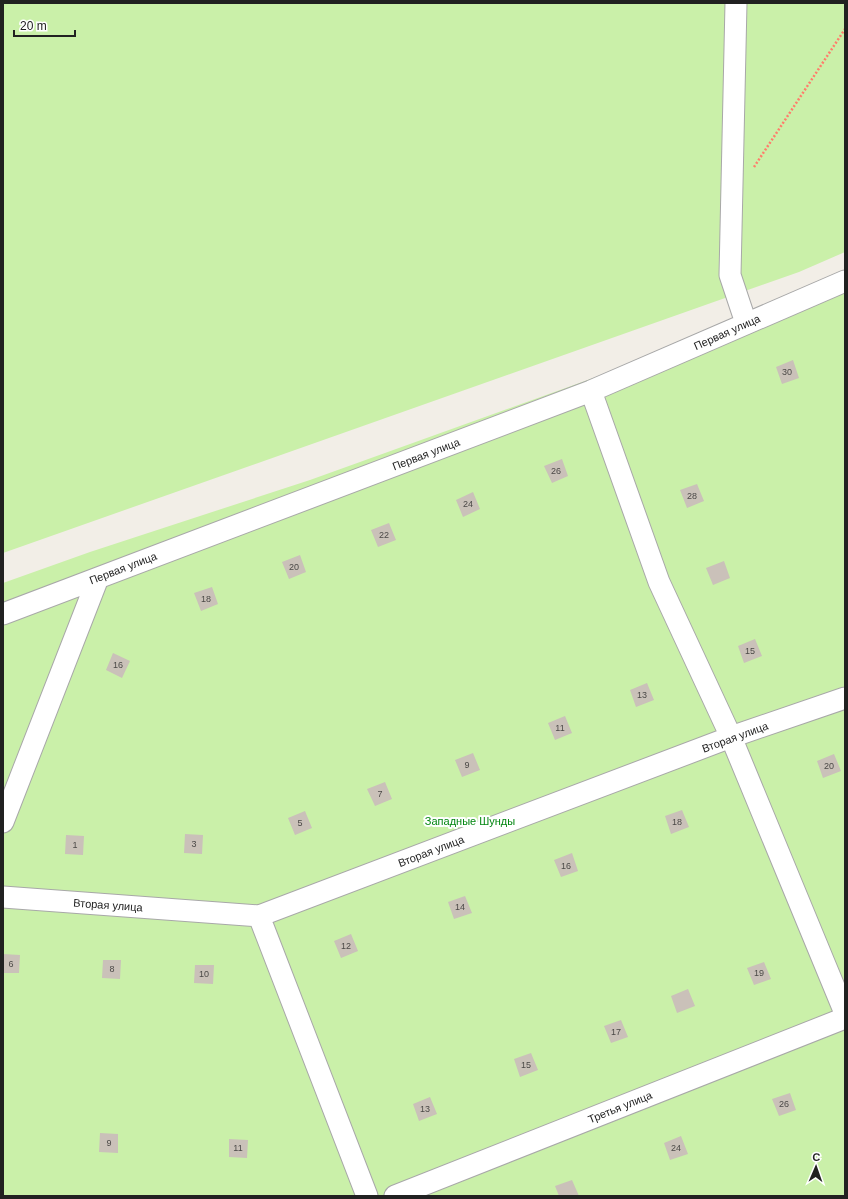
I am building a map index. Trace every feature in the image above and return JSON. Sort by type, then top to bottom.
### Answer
[{"type":"street","points":[[736,3],[730,275],[746,323]]},
{"type":"street","name":"Первая улица","points":[[3,614],[591,391],[845,281]]},
{"type":"street","points":[[591,391],[659,582],[731,737],[845,1013]]},
{"type":"street","points":[[3,822],[98,578]]},
{"type":"street","name":"Вторая улица","points":[[3,897],[259,916],[731,737],[845,698]]},
{"type":"street","points":[[259,916],[367,1196]]},
{"type":"street","name":"Третья улица","points":[[395,1196],[845,1018]]},
{"type":"path","points":[[751,172],[845,29]]},
{"type":"green space","points":[[3,3],[845,3],[845,252],[799,272],[3,553]]},
{"type":"green space","name":"Западные Шунды","points":[[845,280],[845,1196],[3,1196],[3,583],[90,552],[310,480],[746,323]]},
{"type":"building","points":[[793,360],[799,378],[782,384],[776,367]]},
{"type":"building","points":[[562,459],[568,476],[552,483],[544,466]]},
{"type":"building","points":[[697,484],[704,501],[687,508],[680,490]]},
{"type":"building","points":[[473,492],[480,509],[463,517],[456,500]]},
{"type":"building","points":[[389,523],[396,540],[378,547],[371,530]]},
{"type":"building","points":[[300,555],[306,572],[289,579],[282,562]]},
{"type":"building","points":[[724,561],[730,578],[713,585],[706,568]]},
{"type":"building","points":[[212,587],[218,604],[201,611],[194,593]]},
{"type":"building","points":[[755,639],[762,656],[744,663],[738,646]]},
{"type":"building","points":[[113,653],[130,661],[122,678],[106,670]]},
{"type":"building","points":[[647,683],[654,700],[636,707],[630,690]]},
{"type":"building","points":[[565,716],[572,733],[555,740],[548,723]]},
{"type":"building","points":[[473,753],[480,770],[462,777],[455,760]]},
{"type":"building","points":[[834,754],[841,771],[823,778],[817,761]]},
{"type":"building","points":[[385,782],[392,799],[375,806],[367,789]]},
{"type":"building","points":[[682,810],[689,827],[671,834],[665,816]]},
{"type":"building","points":[[305,811],[312,828],[295,835],[288,818]]},
{"type":"building","points":[[185,834],[203,835],[202,854],[184,853]]},
{"type":"building","points":[[66,835],[84,836],[83,855],[65,854]]},
{"type":"building","points":[[572,853],[578,871],[561,877],[554,860]]},
{"type":"building","points":[[465,896],[472,913],[454,919],[448,902]]},
{"type":"building","points":[[351,934],[358,951],[341,958],[334,941]]},
{"type":"building","points":[[3,954],[20,955],[19,973],[3,973]]},
{"type":"building","points":[[103,960],[121,960],[120,979],[102,978]]},
{"type":"building","points":[[764,962],[771,979],[754,985],[747,968]]},
{"type":"building","points":[[195,965],[214,965],[213,984],[194,983]]},
{"type":"building","points":[[688,989],[695,1006],[677,1013],[671,996]]},
{"type":"building","points":[[621,1020],[628,1037],[611,1043],[604,1026]]},
{"type":"building","points":[[531,1053],[538,1070],[520,1077],[514,1059]]},
{"type":"building","points":[[790,1093],[796,1110],[779,1116],[772,1099]]},
{"type":"building","points":[[430,1097],[437,1114],[419,1121],[413,1104]]},
{"type":"building","points":[[100,1133],[118,1134],[118,1153],[99,1152]]},
{"type":"building","points":[[681,1136],[688,1154],[670,1160],[664,1143]]},
{"type":"building","points":[[229,1139],[248,1140],[247,1158],[229,1157]]},
{"type":"building","points":[[572,1180],[579,1196],[559,1196],[555,1186]]}]
